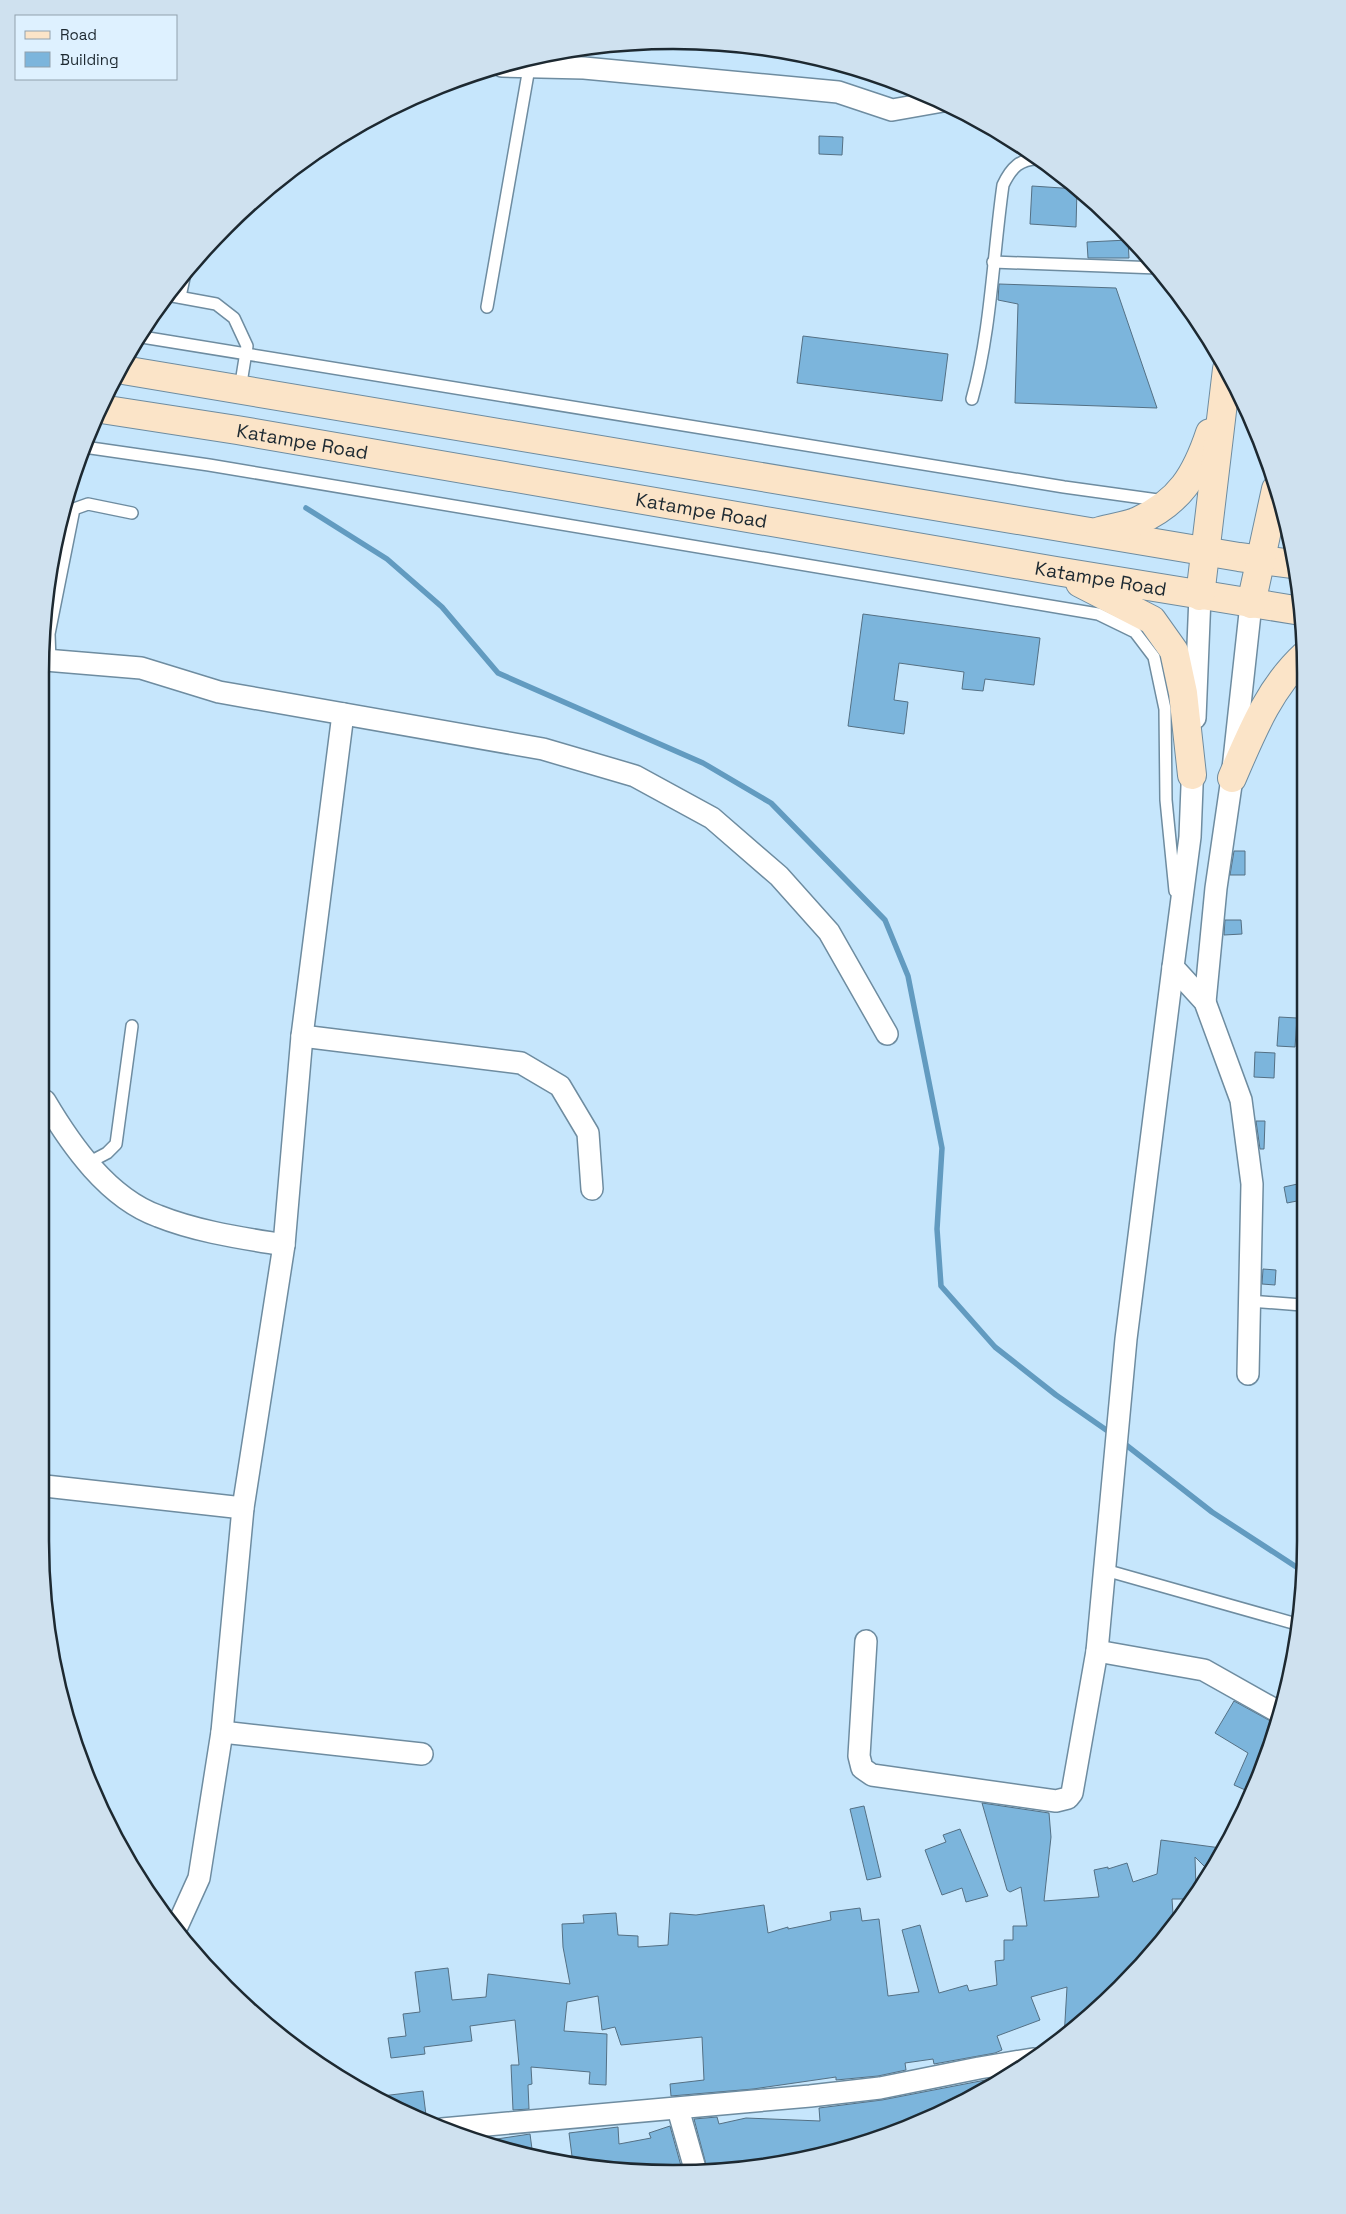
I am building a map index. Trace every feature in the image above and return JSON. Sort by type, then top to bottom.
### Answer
[{"type":"main road","points":[[127,371],[1092,533],[1287,563]]},
{"type":"main road","points":[[1092,533],[1138,521],[1172,502],[1192,476],[1206,445],[1226,383]]},
{"type":"main road","points":[[1200,596],[1226,383]]},
{"type":"main road","name":"Katampe Road","points":[[107,410],[237,430],[1200,596],[1294,610]]},
{"type":"main road","points":[[1251,604],[1273,502]]},
{"type":"main road","points":[[1056,571],[1152,620],[1174,651],[1183,693],[1192,774]]},
{"type":"main road","points":[[1232,778],[1266,704],[1297,662]]},
{"type":"street","points":[[522,67],[584,68],[838,92],[892,110],[928,104]]},
{"type":"street","points":[[866,1641],[859,1756],[862,1768],[872,1775],[1056,1801],[1068,1798],[1072,1793],[1097,1651],[1126,1339],[1190,837],[1200,596]]},
{"type":"street","points":[[1205,1002],[1216,888],[1232,778],[1251,604]]},
{"type":"street","points":[[49,661],[141,668],[219,692],[543,749],[635,776],[712,818],[778,876],[829,932],[887,1034]]},
{"type":"street","points":[[179,1922],[199,1878],[222,1732],[243,1508],[284,1245],[302,1036],[343,714]]},
{"type":"street","points":[[1173,968],[1205,1002],[1241,1100],[1252,1184],[1248,1374]]},
{"type":"street","points":[[302,1036],[521,1064],[560,1086],[588,1133],[592,1189]]},
{"type":"street","points":[[49,1107],[88,1163],[120,1195],[157,1216],[221,1234],[284,1245]]},
{"type":"street","points":[[49,1486],[243,1508]]},
{"type":"street","points":[[1097,1651],[1204,1670],[1274,1709]]},
{"type":"street","points":[[222,1732],[422,1754]]},
{"type":"street","points":[[459,2127],[551,2118],[678,2109],[880,2088],[1017,2062]]},
{"type":"street","points":[[678,2109],[694,2164]]},
{"type":"lane","points":[[488,307],[529,68]]},
{"type":"lane","points":[[972,399],[980,367],[1003,186],[1009,173],[1016,165],[1028,160]]},
{"type":"lane","points":[[993,262],[1147,268]]},
{"type":"lane","points":[[180,297],[182,288]]},
{"type":"lane","points":[[176,296],[216,304],[234,318],[247,346],[240,390]]},
{"type":"lane","points":[[147,338],[1064,487],[1172,502]]},
{"type":"lane","points":[[91,448],[238,470],[1098,614],[1135,632],[1154,657],[1164,709],[1166,800],[1179,921]]},
{"type":"lane","points":[[51,626],[74,509],[88,504],[132,513]]},
{"type":"lane","points":[[88,1163],[107,1153],[116,1144],[132,1026]]},
{"type":"lane","points":[[1249,1301],[1297,1305]]},
{"type":"lane","points":[[1105,1570],[1292,1623]]},
{"type":"building","points":[[819,136],[843,137],[842,155],[819,154]]},
{"type":"building","points":[[1032,186],[1066,188],[1077,197],[1076,227],[1030,224]]},
{"type":"building","points":[[1122,240],[1128,247],[1129,258],[1088,258],[1087,242]]},
{"type":"building","points":[[999,284],[1116,288],[1157,408],[1015,403],[1018,304],[998,300]]},
{"type":"building","points":[[803,336],[948,354],[942,401],[797,383]]},
{"type":"building","points":[[863,614],[1040,638],[1034,685],[985,679],[983,691],[962,689],[964,672],[899,663],[894,700],[908,702],[904,734],[848,726]]},
{"type":"building","points":[[1234,851],[1245,851],[1245,875],[1230,875]]},
{"type":"building","points":[[1225,920],[1241,920],[1242,934],[1224,935]]},
{"type":"building","points":[[1279,1017],[1297,1018],[1295,1047],[1277,1046]]},
{"type":"building","points":[[1255,1052],[1275,1053],[1274,1078],[1254,1077]]},
{"type":"building","points":[[1256,1121],[1265,1121],[1264,1149],[1260,1149]]},
{"type":"building","points":[[1297,1184],[1297,1201],[1287,1203],[1284,1187]]},
{"type":"building","points":[[1263,1269],[1276,1270],[1275,1285],[1262,1284]]},
{"type":"building","points":[[1234,1701],[1270,1721],[1245,1790],[1234,1785],[1248,1753],[1215,1733]]},
{"type":"building","points":[[982,1803],[1049,1813],[1051,1837],[1044,1901],[1099,1897],[1094,1870],[1108,1867],[1108,1869],[1127,1863],[1133,1882],[1157,1874],[1161,1840],[1217,1847],[1205,1867],[1195,1857],[1196,1882],[1192,1888],[1184,1899],[1172,1899],[1173,1914],[1168,1921],[1142,1953],[1085,2010],[1065,2027],[1067,1987],[1031,1997],[1040,2020],[997,2036],[1002,2050],[995,2053],[934,2064],[933,2059],[905,2063],[906,2070],[878,2076],[836,2080],[836,2077],[753,2089],[671,2096],[670,2084],[704,2080],[702,2037],[621,2045],[615,2027],[602,2030],[598,1996],[567,2002],[564,2031],[607,2034],[606,2085],[589,2084],[590,2072],[531,2067],[532,2084],[528,2085],[529,2109],[513,2110],[511,2065],[519,2065],[515,2020],[470,2026],[472,2041],[424,2047],[425,2054],[391,2058],[388,2038],[406,2036],[403,2014],[420,2012],[415,1972],[448,1968],[452,2000],[486,1997],[488,1974],[570,1984],[563,1947],[562,1924],[584,1923],[583,1915],[616,1913],[618,1935],[638,1936],[638,1947],[668,1945],[670,1913],[696,1915],[764,1905],[768,1933],[788,1927],[788,1929],[831,1920],[830,1912],[860,1908],[862,1921],[879,1919],[888,1996],[919,1992],[902,1930],[920,1925],[939,1993],[967,1985],[969,1991],[997,1985],[995,1961],[1004,1960],[1004,1940],[1013,1940],[1013,1926],[1027,1926],[1021,1887],[1010,1892],[1007,1890]]},
{"type":"building","points":[[864,1806],[881,1877],[867,1880],[850,1809]]},
{"type":"building","points":[[960,1829],[988,1896],[966,1902],[962,1888],[942,1895],[925,1850],[946,1842],[943,1835]]},
{"type":"building","points":[[989,2079],[912,2118],[874,2132],[835,2144],[754,2160],[706,2164],[694,2119],[717,2117],[719,2124],[746,2118],[820,2121],[819,2108],[882,2100]]},
{"type":"building","points":[[423,2091],[426,2114],[397,2101],[387,2095]]},
{"type":"building","points":[[670,2126],[681,2165],[632,2164],[572,2157],[569,2133],[618,2127],[619,2144],[651,2138],[649,2133]]},
{"type":"building","points":[[530,2134],[532,2149],[511,2144],[495,2139]]},
{"type":"waterway","points":[[306,508],[387,559],[442,607],[498,673],[703,763],[771,803],[885,920],[908,976],[942,1148],[937,1229],[941,1286],[995,1347],[1056,1395],[1112,1434]]},
{"type":"waterway","points":[[1121,1441],[1212,1512],[1296,1567]]}]
